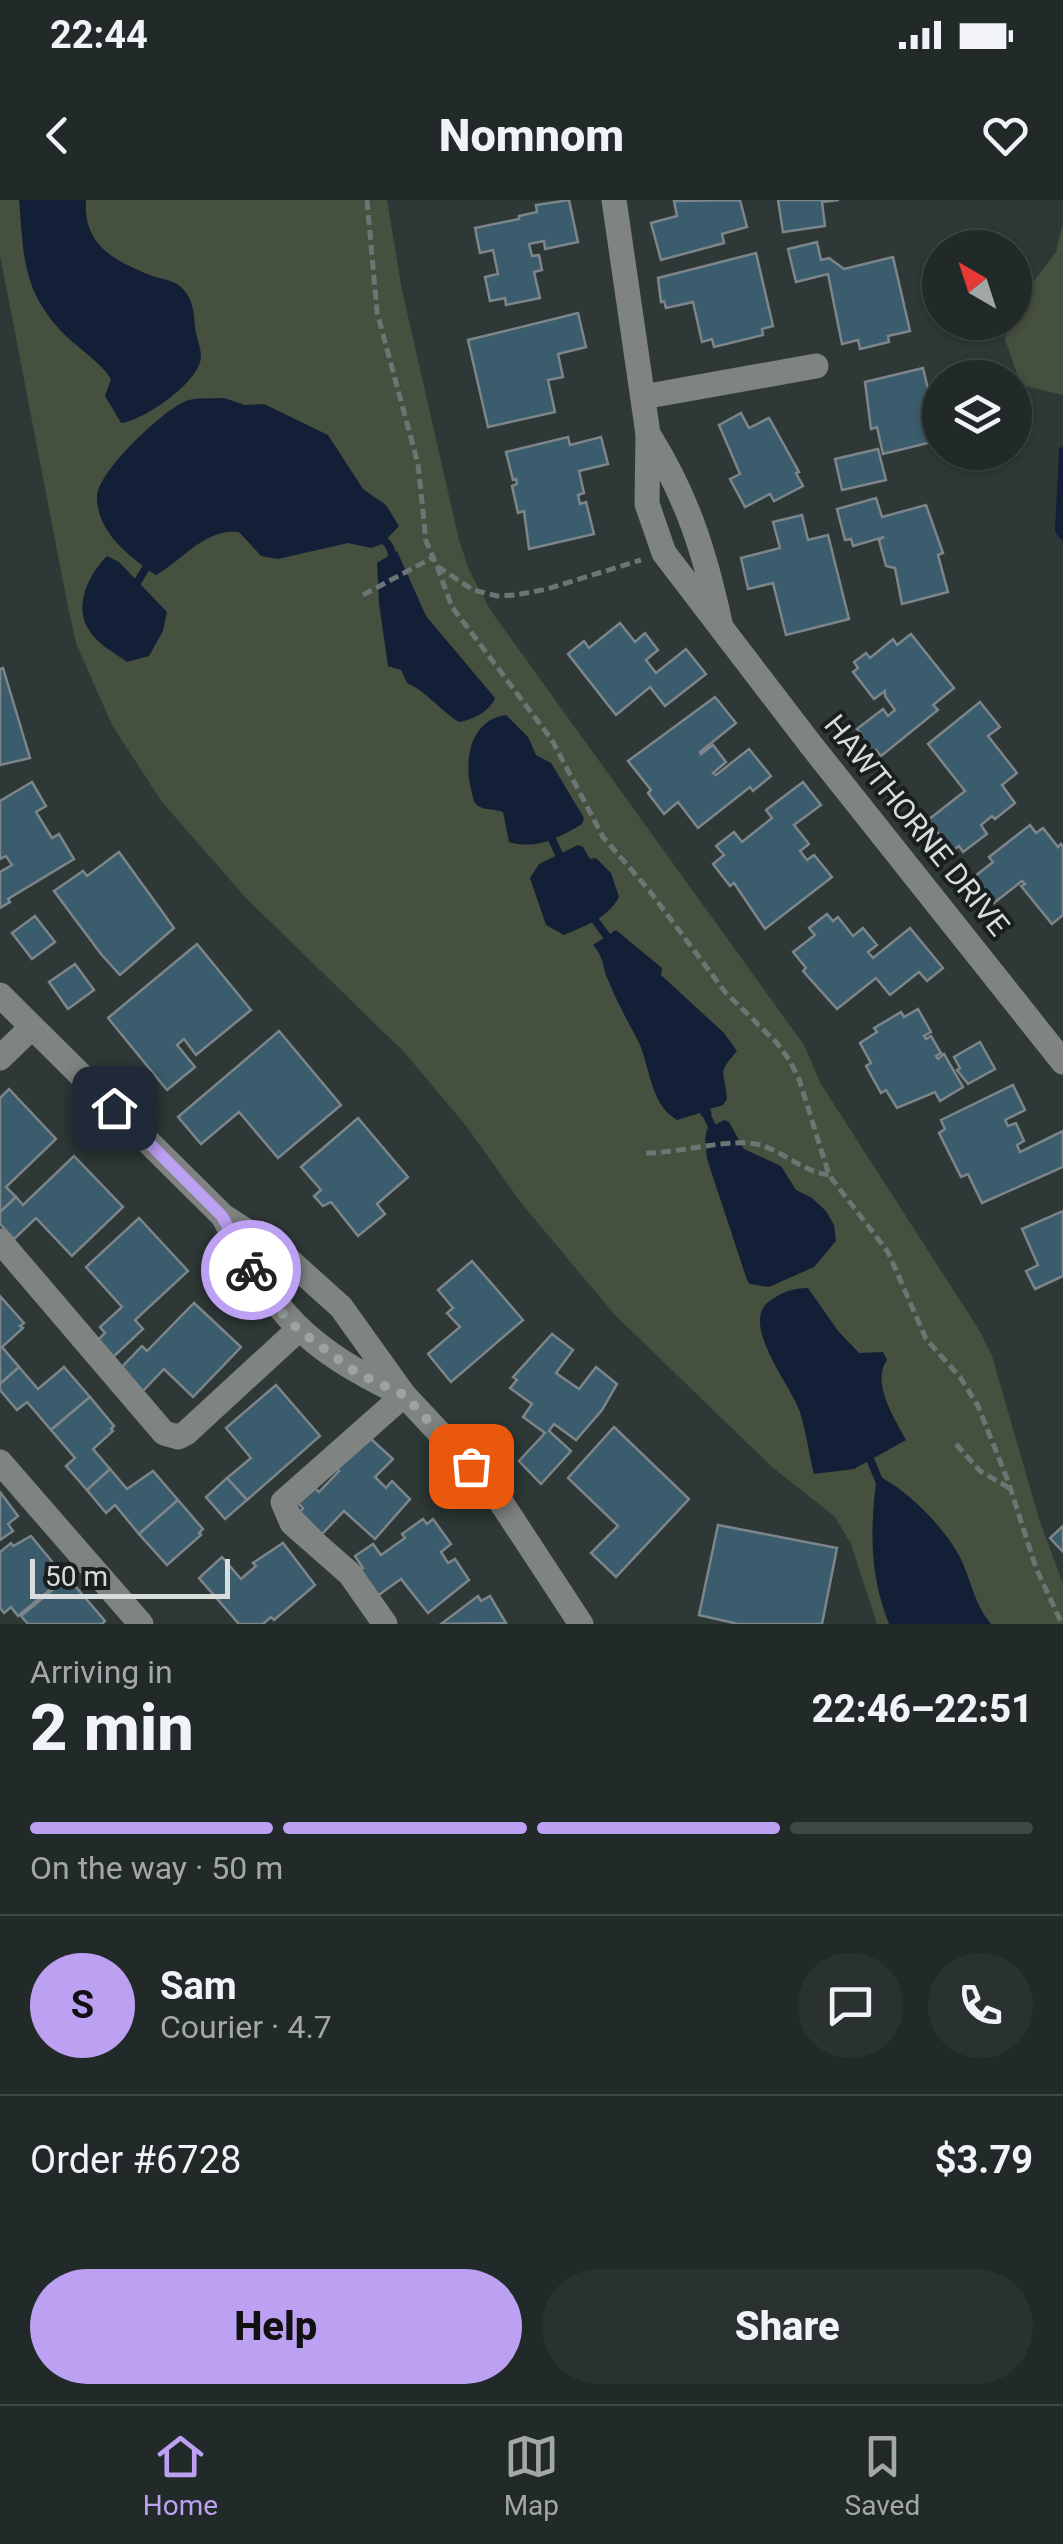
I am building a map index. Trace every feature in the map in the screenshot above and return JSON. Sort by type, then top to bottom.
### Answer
[{"type":"street","name":"HAWTHORNE DRIVE","points":[[614,200],[648,434],[647,504],[669,562],[1063,1062]]},
{"type":"street","points":[[643,397],[816,366]]},
{"type":"street","name":"HAWTHORNE DRIVE","points":[[648,434],[682,492],[706,555],[721,628]]},
{"type":"street","points":[[647,504],[682,492]]},
{"type":"street","points":[[669,562],[706,555]]},
{"type":"street","points":[[0,995],[222,1216],[282,1253],[354,1321],[404,1395],[494,1490],[580,1624]]},
{"type":"street","points":[[0,1058],[32,1027]]},
{"type":"street","points":[[222,1216],[252,1271],[290,1321],[357,1373],[404,1395]]},
{"type":"street","points":[[0,1242],[164,1433],[171,1436],[186,1433],[290,1321],[312,1280]]},
{"type":"street","points":[[324,1350],[354,1321]]},
{"type":"street","points":[[386,1624],[350,1574],[292,1523],[283,1502],[404,1395]]},
{"type":"street","points":[[0,1462],[141,1624]]},
{"type":"path","points":[[367,200],[377,312],[418,464],[426,541],[452,607],[552,740],[603,837],[649,890],[725,992],[777,1042],[790,1061],[829,1175],[888,1252],[926,1340],[969,1391],[985,1422],[1036,1568],[1062,1624]]},
{"type":"path","points":[[364,595],[432,558]]},
{"type":"path","points":[[437,566],[473,590],[496,596],[669,562]]},
{"type":"path","points":[[646,1153],[743,1144],[768,1149],[795,1160],[811,1172],[829,1175]]},
{"type":"path","points":[[956,1444],[980,1471],[1010,1489]]},
{"type":"green space","points":[[0,200],[387,200],[402,290],[459,540],[470,572],[491,611],[804,1045],[821,1084],[979,1330],[992,1356],[1039,1519],[1063,1584],[1063,1624],[877,1624],[851,1544],[835,1517],[772,1467],[614,1314],[522,1204],[467,1127],[405,1053],[245,897],[162,802],[112,725],[76,643],[0,255]]},
{"type":"green space","points":[[1063,223],[1063,395],[1032,388],[1032,360],[1012,360],[1005,340],[1032,340],[1032,284],[1056,252]]},
{"type":"water","points":[[19,200],[86,200],[89,228],[103,248],[136,269],[177,284],[187,294],[201,357],[191,378],[169,399],[121,423],[105,396],[111,379],[52,320],[33,289],[24,257]]},
{"type":"water","points":[[224,398],[245,405],[264,404],[328,435],[363,489],[386,505],[399,526],[382,544],[371,548],[348,543],[278,559],[261,556],[239,532],[227,532],[205,540],[156,575],[146,568],[109,533],[98,510],[100,486],[133,443],[176,407],[190,400]]},
{"type":"water","points":[[397,551],[426,616],[495,698],[475,717],[459,722],[407,683],[401,670],[388,666],[377,563]]},
{"type":"water","points":[[107,556],[119,562],[167,612],[163,631],[149,656],[127,662],[97,640],[84,621],[85,591]]},
{"type":"water","points":[[506,715],[528,737],[536,755],[551,763],[584,818],[582,824],[547,841],[519,844],[509,842],[503,812],[475,803],[468,769],[472,745],[484,725]]},
{"type":"water","points":[[578,845],[611,873],[619,897],[602,916],[564,935],[546,925],[530,878],[539,864]]},
{"type":"water","points":[[616,930],[662,968],[661,975],[724,1033],[737,1051],[724,1069],[727,1099],[723,1105],[710,1109],[712,1114],[702,1117],[700,1113],[677,1120],[661,1104],[641,1047],[593,945]]},
{"type":"water","points":[[724,1120],[744,1149],[781,1166],[796,1190],[812,1198],[834,1225],[836,1241],[814,1267],[769,1287],[747,1280],[707,1159],[707,1129]]},
{"type":"water","points":[[808,1288],[859,1353],[883,1352],[887,1360],[883,1389],[906,1440],[854,1469],[814,1474],[800,1412],[763,1338],[762,1310],[771,1300]]},
{"type":"water","points":[[877,1475],[911,1498],[942,1530],[957,1552],[991,1624],[889,1624],[873,1550]]},
{"type":"building","points":[[569,200],[578,242],[545,249],[544,241],[529,244],[532,256],[539,255],[542,270],[534,272],[540,298],[506,305],[505,298],[490,301],[485,277],[498,274],[493,250],[480,253],[475,228],[519,219],[537,212],[536,205]]},
{"type":"building","points":[[740,200],[747,227],[722,234],[724,243],[661,260],[651,223],[677,216],[674,201]]},
{"type":"building","points":[[778,200],[839,200],[822,202],[825,226],[783,232]]},
{"type":"building","points":[[817,242],[821,260],[829,258],[844,269],[893,257],[910,331],[888,336],[889,342],[860,349],[858,340],[842,344],[828,274],[796,282],[788,249]]},
{"type":"building","points":[[756,253],[773,326],[762,329],[763,335],[714,347],[712,339],[702,342],[693,302],[666,308],[661,302],[658,278]]},
{"type":"building","points":[[578,313],[586,347],[558,354],[563,377],[548,380],[555,412],[488,427],[468,340]]},
{"type":"building","points":[[922,368],[922,444],[883,454],[877,427],[871,429],[865,382]]},
{"type":"building","points":[[741,413],[749,428],[769,418],[803,486],[774,501],[770,494],[745,507],[730,479],[740,474],[719,425]]},
{"type":"building","points":[[568,437],[570,445],[601,437],[608,464],[579,471],[584,493],[578,495],[580,504],[586,502],[594,534],[529,549],[524,511],[518,513],[512,486],[517,484],[506,452]]},
{"type":"building","points":[[878,449],[886,480],[842,490],[835,459]]},
{"type":"building","points":[[876,498],[882,517],[926,505],[943,553],[938,555],[948,592],[902,604],[895,568],[886,566],[879,540],[884,537],[853,546],[851,539],[845,540],[837,509]]},
{"type":"building","points":[[802,515],[808,540],[828,535],[849,619],[786,635],[773,583],[748,589],[741,558],[780,548],[773,522]]},
{"type":"building","points":[[620,623],[635,642],[645,633],[658,650],[646,660],[656,673],[686,649],[706,674],[665,706],[650,687],[616,715],[568,654],[584,641],[589,648]]},
{"type":"building","points":[[911,634],[954,688],[933,705],[938,710],[881,756],[876,750],[868,757],[856,742],[863,736],[857,729],[883,709],[888,716],[895,710],[885,691],[874,699],[853,672],[858,668],[854,662],[866,653],[870,658],[893,639],[897,645]]},
{"type":"building","points":[[3,668],[30,758],[0,765],[0,669]]},
{"type":"building","points":[[715,697],[736,723],[700,752],[713,745],[726,762],[713,773],[716,775],[749,749],[771,776],[753,791],[750,787],[698,828],[678,802],[664,814],[628,761]]},
{"type":"building","points":[[980,702],[1000,727],[988,736],[1017,773],[1002,785],[1015,803],[981,825],[987,834],[963,852],[959,846],[952,851],[928,820],[965,791],[928,744]]},
{"type":"building","points":[[32,782],[46,806],[36,812],[52,838],[59,834],[74,859],[8,899],[10,902],[0,908],[0,872],[12,865],[6,856],[0,859],[0,801]]},
{"type":"building","points":[[803,782],[821,805],[794,825],[809,844],[800,851],[807,860],[814,855],[832,877],[765,929],[734,883],[730,886],[713,864],[724,855],[716,846],[734,832],[742,842],[772,818],[766,810]]},
{"type":"building","points":[[1030,825],[1036,833],[1043,828],[1058,847],[1063,847],[1063,915],[1052,924],[1021,886],[1025,884],[1022,881],[994,903],[974,877],[993,862],[989,857]]},
{"type":"building","points":[[119,852],[174,928],[120,975],[54,891],[83,871],[87,876]]},
{"type":"building","points":[[827,914],[833,921],[838,917],[853,936],[863,928],[877,945],[868,952],[873,958],[910,928],[943,968],[927,981],[919,972],[890,995],[876,978],[837,1009],[803,971],[806,968],[793,952],[815,935],[809,928]]},
{"type":"building","points":[[35,916],[55,942],[32,959],[12,933]]},
{"type":"building","points":[[197,944],[251,1010],[196,1055],[184,1039],[177,1045],[195,1067],[167,1090],[108,1018]]},
{"type":"building","points":[[75,964],[94,990],[68,1009],[49,982]]},
{"type":"building","points":[[918,1009],[931,1032],[924,1036],[931,1036],[941,1053],[936,1056],[938,1059],[944,1054],[963,1087],[940,1101],[935,1092],[897,1108],[886,1090],[881,1093],[866,1066],[871,1063],[860,1043],[877,1032],[874,1028],[901,1012],[904,1017]]},
{"type":"building","points":[[279,1031],[341,1105],[278,1158],[239,1112],[201,1144],[178,1117]]},
{"type":"building","points":[[980,1042],[995,1069],[968,1084],[957,1070],[960,1068],[954,1057]]},
{"type":"building","points":[[1013,1085],[1025,1110],[1005,1120],[1008,1126],[1016,1123],[1024,1141],[1017,1145],[1020,1152],[1063,1131],[1063,1167],[982,1203],[968,1174],[961,1177],[939,1133],[945,1129],[941,1120]]},
{"type":"building","points":[[9,1089],[56,1139],[6,1187],[16,1197],[0,1212],[0,1098]]},
{"type":"building","points":[[358,1118],[408,1177],[377,1204],[385,1214],[358,1236],[331,1202],[323,1206],[314,1196],[321,1190],[301,1167]]},
{"type":"building","points":[[74,1156],[123,1207],[72,1256],[36,1218],[14,1239],[0,1224],[0,1212],[16,1197],[23,1205]]},
{"type":"building","points":[[1063,1211],[1063,1276],[1035,1289],[1026,1271],[1038,1265],[1022,1229]]},
{"type":"building","points":[[139,1218],[188,1271],[135,1320],[143,1329],[110,1360],[95,1343],[105,1333],[100,1327],[122,1307],[86,1267]]},
{"type":"building","points":[[472,1261],[523,1320],[451,1382],[428,1354],[460,1327],[447,1313],[453,1308],[438,1290]]},
{"type":"building","points":[[0,1296],[24,1323],[2,1347],[19,1367],[0,1384]]},
{"type":"building","points":[[194,1303],[241,1347],[193,1397],[164,1369],[141,1393],[118,1371],[142,1346],[147,1351]]},
{"type":"building","points":[[552,1334],[573,1350],[556,1373],[579,1389],[596,1367],[617,1384],[602,1410],[576,1440],[554,1424],[549,1431],[571,1451],[541,1484],[519,1461],[545,1433],[523,1417],[532,1404],[510,1388],[517,1380],[513,1377]]},
{"type":"building","points":[[19,1367],[38,1389],[64,1367],[90,1397],[51,1430],[27,1402],[17,1410],[0,1390],[0,1384]]},
{"type":"building","points":[[276,1385],[320,1436],[247,1500],[227,1478],[251,1458],[226,1428]]},
{"type":"building","points":[[90,1397],[114,1426],[93,1449],[110,1469],[87,1490],[66,1466],[75,1458],[51,1430]]},
{"type":"building","points":[[614,1427],[689,1499],[616,1577],[591,1553],[618,1526],[568,1478]]},
{"type":"building","points":[[371,1439],[393,1459],[375,1477],[386,1488],[392,1481],[410,1499],[375,1539],[344,1511],[322,1534],[300,1512],[303,1508],[295,1500],[310,1484],[319,1492],[339,1471],[336,1468]]},
{"type":"building","points":[[110,1469],[127,1489],[153,1471],[178,1500],[139,1534],[115,1505],[106,1513],[87,1490]]},
{"type":"building","points":[[227,1478],[247,1500],[225,1519],[206,1497]]},
{"type":"building","points":[[0,1492],[18,1516],[8,1524],[13,1531],[0,1540]]},
{"type":"building","points":[[178,1500],[203,1529],[167,1565],[139,1534]]},
{"type":"building","points":[[423,1519],[427,1524],[433,1519],[451,1544],[441,1552],[448,1563],[455,1559],[469,1580],[428,1613],[401,1579],[376,1597],[358,1571],[363,1568],[355,1556],[373,1544],[381,1555]]},
{"type":"building","points":[[718,1525],[837,1548],[822,1624],[738,1624],[699,1615]]},
{"type":"building","points":[[1063,1526],[1063,1552],[1050,1538]]},
{"type":"building","points":[[31,1536],[63,1575],[18,1616],[11,1607],[4,1613],[0,1608],[0,1552]]},
{"type":"building","points":[[283,1543],[315,1585],[274,1620],[271,1617],[263,1624],[239,1624],[199,1578],[222,1557],[241,1579],[256,1566],[253,1563]]},
{"type":"building","points":[[70,1580],[105,1621],[28,1624],[21,1616],[62,1582],[64,1585]]},
{"type":"building","points":[[478,1596],[481,1601],[490,1596],[506,1623],[441,1624]]},
{"type":"waterway","points":[[1063,451],[1059,530],[1063,536]]},
{"type":"waterway","points":[[378,537],[389,546],[392,561]]},
{"type":"waterway","points":[[138,581],[146,568]]},
{"type":"waterway","points":[[549,833],[562,861]]},
{"type":"waterway","points":[[590,913],[611,942]]},
{"type":"waterway","points":[[703,1107],[716,1135]]},
{"type":"waterway","points":[[868,1454],[880,1483]]},
{"type":"way so far","points":[[251,1270],[299,1330],[357,1373],[404,1395],[471,1466]]},
{"type":"route","points":[[114,1108],[222,1216],[251,1270]]}]
